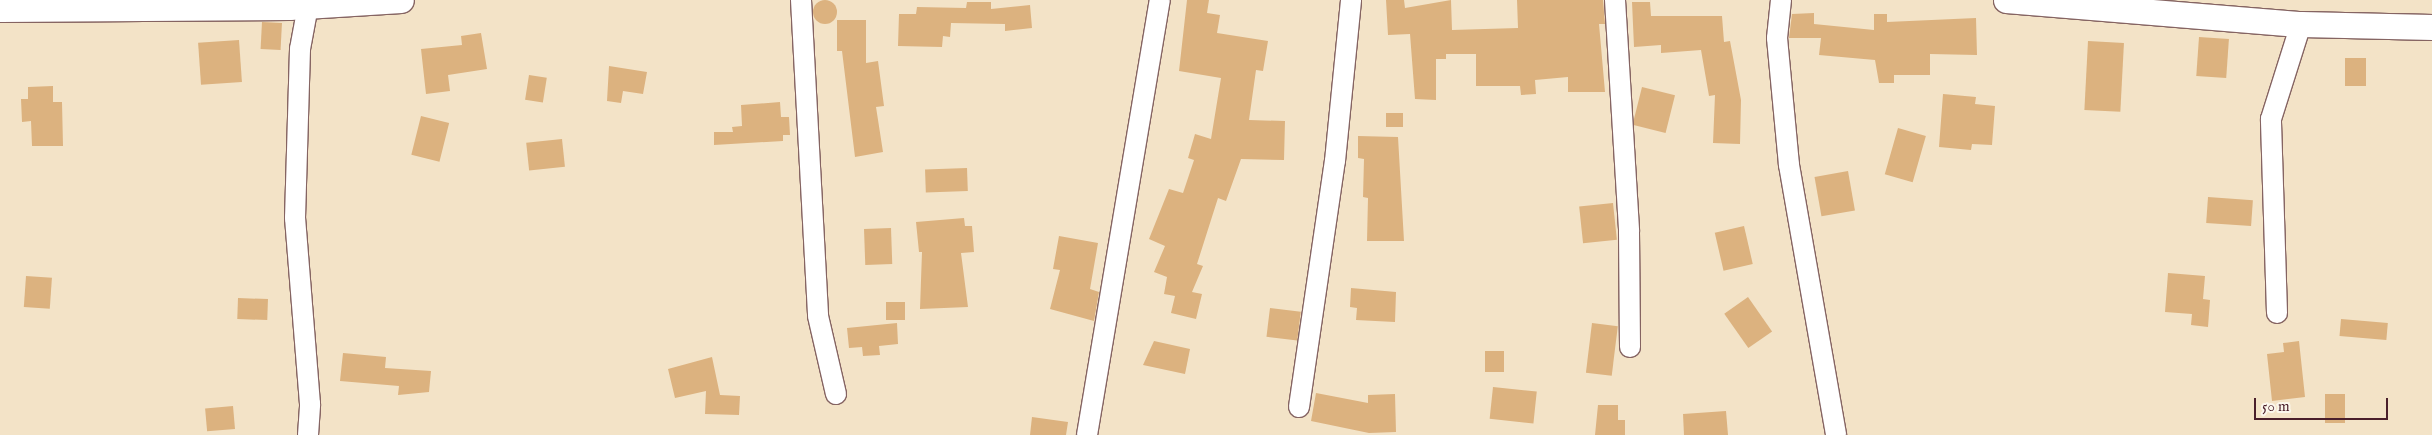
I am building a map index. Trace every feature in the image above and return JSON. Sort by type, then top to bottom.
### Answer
[{"type":"main road","points":[[0,9],[308,6],[401,0]]},
{"type":"main road","points":[[2006,0],[2301,24],[2432,27]]},
{"type":"street","points":[[801,0],[818,316],[836,394]]},
{"type":"street","points":[[1087,435],[1160,0]]},
{"type":"street","points":[[1299,408],[1335,161],[1351,0]]},
{"type":"street","points":[[1615,0],[1628,232],[1630,347]]},
{"type":"street","points":[[1781,0],[1777,38],[1789,165],[1836,435]]},
{"type":"street","points":[[308,6],[300,59],[295,218],[310,404],[308,435]]},
{"type":"street","points":[[2277,313],[2271,119],[2301,24]]},
{"type":"building","points":[[825,0],[830,1],[836,7],[836,17],[830,23],[825,24],[820,23],[814,17],[813,12],[814,7],[820,1]]},
{"type":"building","points":[[1187,0],[1209,0],[1207,13],[1220,15],[1217,33],[1268,41],[1263,71],[1256,70],[1249,120],[1285,121],[1284,160],[1241,159],[1226,201],[1218,198],[1197,264],[1203,266],[1192,292],[1202,294],[1196,319],[1171,313],[1175,296],[1164,294],[1167,277],[1154,272],[1165,246],[1149,239],[1169,189],[1183,193],[1194,160],[1188,158],[1195,134],[1211,139],[1221,78],[1179,71]]},
{"type":"building","points":[[1386,0],[1404,0],[1405,8],[1451,0],[1452,30],[1518,28],[1517,0],[1603,0],[1605,24],[1599,24],[1605,92],[1568,92],[1568,77],[1535,80],[1536,94],[1521,95],[1520,86],[1476,86],[1476,54],[1446,54],[1446,59],[1436,59],[1436,100],[1415,99],[1410,34],[1388,35]]},
{"type":"building","points":[[967,2],[991,2],[991,9],[1030,5],[1032,28],[1005,31],[1005,24],[951,23],[950,37],[943,36],[942,47],[898,46],[899,14],[916,14],[917,7],[966,8]]},
{"type":"building","points":[[1632,2],[1650,2],[1651,16],[1722,16],[1724,42],[1730,41],[1741,100],[1740,144],[1713,143],[1715,95],[1709,96],[1701,50],[1661,53],[1661,45],[1634,47]]},
{"type":"building","points":[[1814,13],[1814,24],[1874,30],[1874,14],[1887,14],[1887,22],[1976,18],[1977,55],[1930,54],[1930,75],[1894,75],[1894,83],[1879,83],[1875,60],[1819,55],[1821,38],[1789,38],[1792,14]]},
{"type":"building","points":[[837,20],[866,20],[866,63],[878,61],[884,106],[876,107],[883,152],[855,157],[842,51],[837,51]]},
{"type":"building","points":[[262,22],[282,23],[281,50],[261,49]]},
{"type":"building","points":[[481,33],[487,69],[448,75],[450,91],[426,94],[421,49],[462,45],[461,36]]},
{"type":"building","points":[[2199,37],[2229,39],[2226,78],[2196,76]]},
{"type":"building","points":[[239,40],[242,82],[201,85],[198,43]]},
{"type":"building","points":[[2088,41],[2124,43],[2120,112],[2084,110]]},
{"type":"building","points":[[2345,58],[2366,58],[2366,86],[2345,86]]},
{"type":"building","points":[[609,66],[647,72],[643,94],[623,91],[621,103],[607,101]]},
{"type":"building","points":[[529,75],[547,78],[543,103],[525,100]]},
{"type":"building","points":[[53,86],[53,102],[62,102],[63,146],[32,146],[31,121],[22,122],[21,99],[28,99],[28,87]]},
{"type":"building","points":[[1642,87],[1675,95],[1666,133],[1633,125]]},
{"type":"building","points":[[1943,94],[1976,97],[1975,104],[1995,106],[1992,145],[1972,144],[1971,150],[1939,147]]},
{"type":"building","points":[[780,102],[781,117],[789,117],[790,135],[783,135],[783,141],[714,145],[714,132],[733,132],[732,127],[742,126],[741,105]]},
{"type":"building","points":[[1386,113],[1403,113],[1403,127],[1386,127]]},
{"type":"building","points":[[421,116],[449,123],[439,162],[411,155]]},
{"type":"building","points":[[1898,128],[1926,136],[1913,182],[1885,174]]},
{"type":"building","points":[[1358,136],[1398,137],[1404,241],[1367,241],[1368,198],[1363,197],[1364,159],[1358,158]]},
{"type":"building","points":[[562,139],[565,167],[529,171],[526,143]]},
{"type":"building","points":[[967,168],[968,191],[926,192],[925,169]]},
{"type":"building","points":[[1848,171],[1855,210],[1821,216],[1815,177]]},
{"type":"building","points":[[2208,197],[2253,200],[2251,226],[2206,223]]},
{"type":"building","points":[[1613,203],[1617,240],[1583,243],[1579,207]]},
{"type":"building","points":[[964,218],[965,226],[972,226],[974,252],[961,253],[968,307],[920,309],[922,252],[919,252],[916,222]]},
{"type":"building","points":[[1744,226],[1753,264],[1724,271],[1715,233]]},
{"type":"building","points":[[891,228],[892,264],[865,265],[864,229]]},
{"type":"building","points":[[1059,236],[1098,243],[1090,289],[1099,292],[1094,321],[1050,309],[1060,270],[1053,269]]},
{"type":"building","points":[[2168,273],[2205,276],[2203,299],[2210,300],[2208,327],[2191,325],[2192,314],[2165,312]]},
{"type":"building","points":[[26,276],[52,278],[50,309],[24,307]]},
{"type":"building","points":[[1351,288],[1396,292],[1395,322],[1356,320],[1357,308],[1350,307]]},
{"type":"building","points":[[1748,297],[1772,331],[1748,348],[1724,314]]},
{"type":"building","points":[[238,298],[268,299],[267,320],[237,319]]},
{"type":"building","points":[[886,302],[905,302],[905,320],[886,320]]},
{"type":"building","points":[[1270,308],[1301,312],[1297,341],[1266,337]]},
{"type":"building","points":[[2341,319],[2388,323],[2386,340],[2340,336]]},
{"type":"building","points":[[897,323],[898,344],[879,346],[880,355],[863,356],[862,347],[849,348],[847,328]]},
{"type":"building","points":[[1592,323],[1618,326],[1612,376],[1586,373]]},
{"type":"building","points":[[1154,341],[1190,349],[1185,374],[1143,365]]},
{"type":"building","points":[[2299,341],[2305,397],[2272,401],[2267,354],[2284,352],[2283,343]]},
{"type":"building","points":[[1485,351],[1504,351],[1504,372],[1485,372]]},
{"type":"building","points":[[343,353],[386,357],[385,368],[431,371],[429,392],[398,395],[399,386],[340,381]]},
{"type":"building","points":[[712,357],[720,395],[740,396],[739,415],[705,414],[706,391],[675,398],[668,369]]},
{"type":"building","points":[[1493,387],[1537,392],[1533,423],[1490,419]]},
{"type":"building","points":[[1316,393],[1368,403],[1368,395],[1395,394],[1396,432],[1369,433],[1311,421]]},
{"type":"building","points":[[2325,394],[2345,394],[2345,423],[2325,423]]},
{"type":"building","points":[[1598,405],[1618,405],[1618,420],[1625,420],[1625,435],[1595,435]]},
{"type":"building","points":[[233,406],[235,429],[207,431],[205,408]]},
{"type":"building","points":[[1726,411],[1728,435],[1684,435],[1683,414]]},
{"type":"building","points":[[1032,417],[1068,422],[1066,435],[1030,435]]}]
